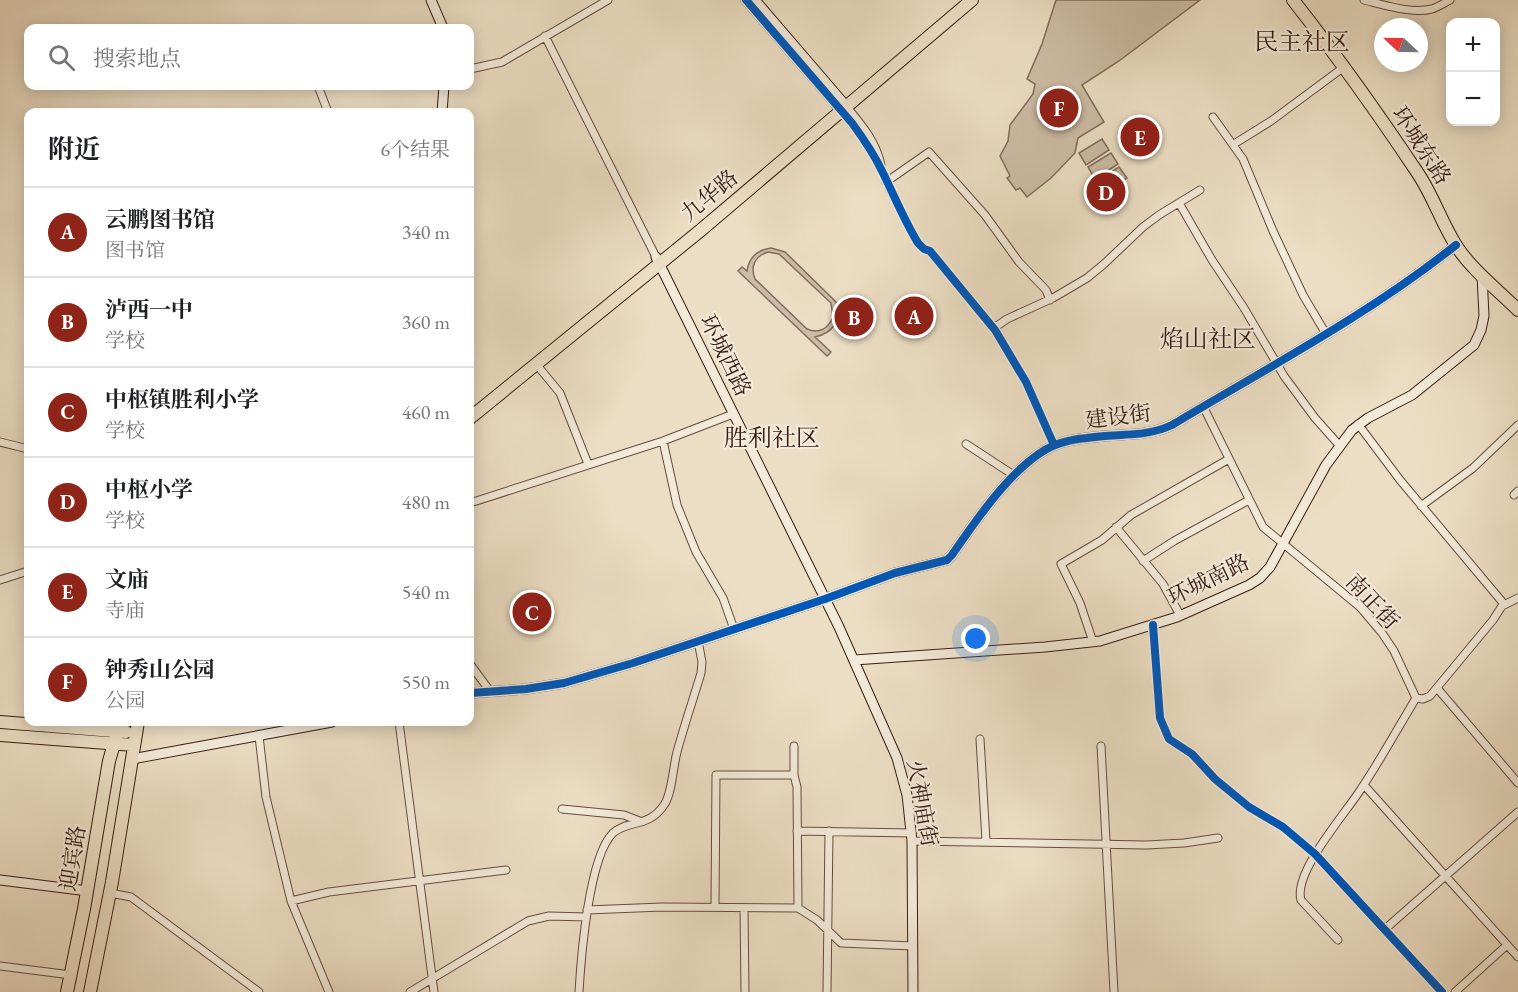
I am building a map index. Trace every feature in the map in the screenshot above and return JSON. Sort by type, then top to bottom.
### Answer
[{"type":"highway","name":"九华路","points":[[474,415],[841,105],[961,0]]},
{"type":"highway","name":"九华路","points":[[841,105],[972,0]]},
{"type":"highway","name":"环城东路","points":[[1293,0],[1344,67],[1425,184],[1456,245],[1518,310]]},
{"type":"highway","name":"九华路","points":[[474,404],[658,260]]},
{"type":"highway","points":[[0,722],[24,723]]},
{"type":"highway","points":[[122,726],[137,727]]},
{"type":"highway","name":"迎宾路","points":[[67,992],[88,891],[107,771],[114,744],[122,726]]},
{"type":"highway","name":"迎宾路","points":[[90,992],[110,893],[137,727]]},
{"type":"highway","points":[[0,735],[134,745]]},
{"type":"street","points":[[431,0],[441,24]]},
{"type":"street","points":[[474,68],[502,62],[608,0]]},
{"type":"street","points":[[746,0],[841,105]]},
{"type":"street","points":[[754,0],[841,105],[882,170],[918,243],[930,251],[994,328],[1026,382],[1054,445]]},
{"type":"street","points":[[1364,0],[1411,9],[1432,9],[1450,0]]},
{"type":"street","points":[[545,36],[658,260]]},
{"type":"street","points":[[1234,144],[1271,121],[1344,67]]},
{"type":"street","points":[[320,90],[326,108]]},
{"type":"street","points":[[442,108],[444,90]]},
{"type":"street","points":[[1214,117],[1243,159],[1260,204],[1326,334]]},
{"type":"street","points":[[886,182],[929,152],[985,215],[1015,257],[1046,290],[1050,300]]},
{"type":"street","points":[[994,328],[1007,319],[1050,300],[1087,278],[1143,226],[1200,190]]},
{"type":"street","points":[[1179,203],[1276,363],[1304,403],[1340,446]]},
{"type":"street","name":"建设街","points":[[474,693],[526,689],[564,683],[825,599],[895,573],[947,560],[983,510],[1015,476],[1054,445],[1088,437],[1138,435],[1173,424],[1326,334],[1419,275],[1456,245]]},
{"type":"street","name":"环城西路","points":[[658,260],[825,599]]},
{"type":"street","name":"环城南路","points":[[854,660],[1093,642],[1126,634],[1180,615],[1255,582],[1270,567],[1326,465],[1358,424],[1412,395],[1474,345],[1484,316],[1482,274]]},
{"type":"street","points":[[536,364],[560,393],[588,464]]},
{"type":"street","name":"南正街","points":[[1203,406],[1263,527],[1353,600],[1374,623],[1394,651],[1416,698]]},
{"type":"street","points":[[474,502],[663,441],[734,414]]},
{"type":"street","points":[[1358,424],[1421,506],[1504,604]]},
{"type":"street","points":[[1421,506],[1473,468],[1518,425]]},
{"type":"street","points":[[663,441],[677,505],[696,552],[718,586],[734,629]]},
{"type":"street","points":[[0,442],[24,448]]},
{"type":"street","points":[[966,444],[1015,476]]},
{"type":"street","points":[[1093,642],[1080,603],[1061,564],[1102,540],[1131,515],[1229,459]]},
{"type":"street","points":[[1143,561],[1174,541],[1249,500]]},
{"type":"street","points":[[1116,527],[1163,584],[1180,615]]},
{"type":"street","points":[[0,580],[24,572]]},
{"type":"street","points":[[1338,940],[1301,900],[1300,884],[1315,854],[1364,785],[1416,698],[1427,698],[1504,604],[1518,598]]},
{"type":"street","name":"火神庙街","points":[[825,599],[897,758],[907,795],[912,836],[913,992]]},
{"type":"street","points":[[1153,625],[1160,718],[1169,739],[1192,754],[1215,779],[1242,801],[1283,827],[1315,854],[1442,992]]},
{"type":"street","points":[[579,992],[587,913],[603,848],[609,838],[619,829],[642,822],[659,813],[668,798],[677,751],[702,673],[698,641]]},
{"type":"street","points":[[474,669],[490,691]]},
{"type":"street","points":[[1437,688],[1518,783]]},
{"type":"street","points":[[132,759],[311,726]]},
{"type":"street","points":[[400,726],[434,992]]},
{"type":"street","points":[[260,736],[266,796],[291,902],[329,992]]},
{"type":"street","points":[[980,739],[986,841]]},
{"type":"street","points":[[794,746],[794,775],[797,787],[798,908]]},
{"type":"street","points":[[1101,746],[1114,992]]},
{"type":"street","points":[[715,908],[716,775],[794,775]]},
{"type":"street","points":[[1364,785],[1518,957]]},
{"type":"street","points":[[562,809],[624,815],[642,822]]},
{"type":"street","points":[[1384,930],[1518,812]]},
{"type":"street","points":[[797,831],[986,841],[1105,843],[1167,844],[1218,838]]},
{"type":"street","points":[[827,992],[829,831]]},
{"type":"street","points":[[291,902],[329,892],[506,870]]},
{"type":"street","points":[[0,880],[88,891]]},
{"type":"street","points":[[110,893],[131,897],[258,992]]},
{"type":"street","points":[[410,992],[528,921],[549,916],[715,908],[798,908],[812,916],[836,940],[846,944],[913,946]]},
{"type":"street","points":[[744,908],[745,992]]},
{"type":"street","points":[[1455,992],[1507,945]]},
{"type":"street","points":[[0,966],[71,975]]},
{"type":"shaded area","points":[[1056,0],[1200,0],[1119,61],[1082,85],[1104,122],[1078,138],[1075,153],[1051,178],[1027,197],[1020,188],[1016,190],[1007,178],[1010,176],[1000,156],[1008,141],[1010,125],[1033,94],[1035,84],[1027,79],[1042,44]]},
{"type":"shaded area","points":[[1102,139],[1109,150],[1086,165],[1079,153]]},
{"type":"shaded area","points":[[1111,153],[1118,164],[1095,179],[1088,167]]},
{"type":"shaded area","points":[[1119,167],[1127,178],[1104,193],[1097,181]]},
{"type":"shaded area","points":[[766,249],[785,252],[836,302],[838,314],[834,325],[827,332],[815,337],[831,352],[827,356],[738,271],[742,267],[747,271],[752,258],[758,252]],"holes":[[[768,252],[779,254],[831,303],[833,317],[829,325],[823,329],[815,331],[807,329],[755,279],[753,266],[757,259]]]},
{"type":"cycle path","points":[[746,0],[860,134],[879,165],[918,243],[930,251],[995,330],[1026,382],[1054,445]]},
{"type":"cycle path","points":[[474,693],[526,689],[564,683],[633,663],[825,599],[895,573],[947,560],[998,493],[1040,453],[1071,440],[1141,434],[1172,425],[1353,317],[1456,245]]},
{"type":"cycle path","points":[[1153,625],[1160,718],[1169,739],[1192,754],[1215,779],[1249,807],[1283,827],[1315,854],[1442,992]]},
{"type":"place","name":"钟秀山公园","points":[[1059,108]]},
{"type":"place","name":"文庙","points":[[1140,137]]},
{"type":"place","name":"中枢小学","points":[[1106,192]]},
{"type":"place","name":"云鹏图书馆","points":[[914,316]]},
{"type":"place","name":"泸西一中","points":[[854,317]]},
{"type":"place","name":"中枢镇胜利小学","points":[[532,612]]},
{"type":"district","name":"民主社区","points":[[1302,42]]},
{"type":"district","name":"焰山社区","points":[[1208,339]]},
{"type":"district","name":"胜利社区","points":[[772,438]]}]
